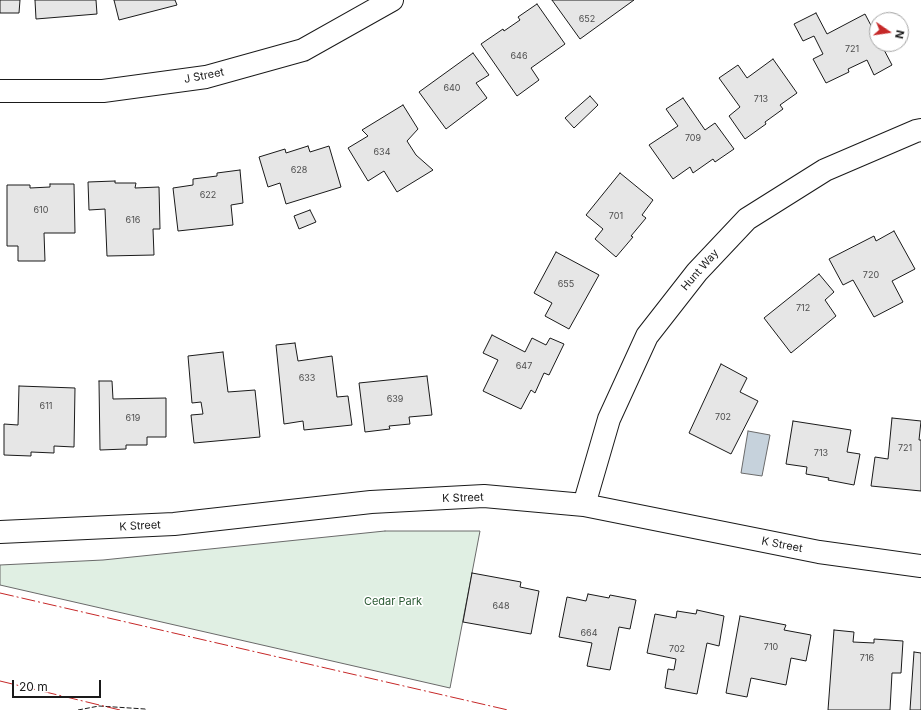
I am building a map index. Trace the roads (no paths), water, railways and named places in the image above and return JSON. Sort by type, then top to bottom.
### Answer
[{"type":"street","name":"J Street","points":[[0,91],[103,91],[206,77],[302,50],[392,0]]},
{"type":"street","name":"Hunt Way","points":[[584,505],[609,419],[647,336],[697,272],[748,219],[806,182],[825,170],[921,130]]},
{"type":"street","name":"K Street","points":[[0,532],[174,524],[371,502],[484,496],[584,505],[819,552],[921,566]]},
{"type":"park label","name":"Cedar Park","points":[[393,602]]}]
